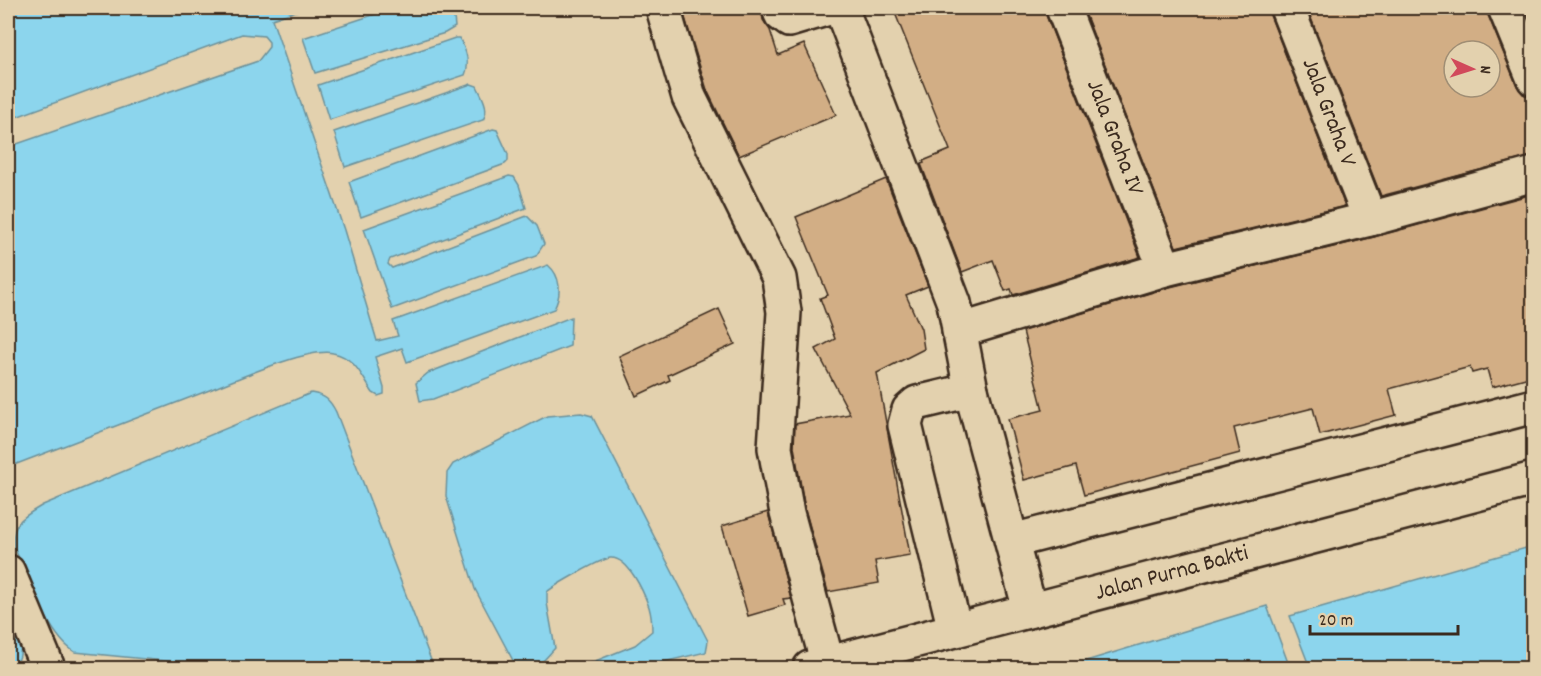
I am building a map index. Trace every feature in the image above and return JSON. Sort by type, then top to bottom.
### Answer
[{"type":"street","points":[[663,8],[690,97],[779,278],[784,312],[775,448],[819,667]]},
{"type":"street","points":[[779,8],[781,14],[789,20],[829,8]]},
{"type":"street","points":[[841,8],[954,303],[971,390],[1030,610]]},
{"type":"street","name":"Jala Graha IV","points":[[1063,8],[1165,270]]},
{"type":"street","name":"Jala Graha V","points":[[1287,8],[1370,219]]},
{"type":"street","points":[[1505,8],[1533,79]]},
{"type":"street","points":[[959,331],[1165,270],[1370,219],[1533,174]]},
{"type":"street","points":[[955,630],[905,424],[909,410],[917,403],[971,390]]},
{"type":"street","points":[[1012,541],[1533,406]]},
{"type":"street","name":"Jalan Purna Bakti","points":[[819,667],[1533,479]]},
{"type":"street","points":[[8,572],[48,669]]},
{"type":"water","points":[[8,8],[305,8],[272,19],[344,230],[377,341],[398,336],[393,321],[548,265],[556,274],[559,286],[554,309],[407,362],[402,348],[375,357],[384,388],[384,394],[378,396],[373,393],[357,368],[341,355],[322,353],[307,355],[271,366],[8,466],[8,147],[258,61],[269,47],[269,42],[264,36],[242,34],[8,120]]},
{"type":"water","points":[[394,8],[451,8],[455,27],[445,33],[315,73],[303,38]]},
{"type":"water","points":[[459,38],[465,51],[467,66],[465,75],[329,120],[318,85]]},
{"type":"water","points":[[471,84],[477,86],[484,103],[486,111],[483,120],[345,167],[334,132]]},
{"type":"water","points":[[493,129],[497,130],[508,154],[508,161],[505,164],[361,217],[349,182]]},
{"type":"water","points":[[509,176],[514,177],[519,185],[526,208],[390,259],[388,264],[392,268],[527,216],[537,226],[544,244],[536,256],[392,309],[364,229]]},
{"type":"water","points":[[571,317],[570,346],[433,399],[420,401],[416,383],[428,373]]},
{"type":"water","points":[[311,393],[326,399],[336,412],[434,668],[235,668],[75,652],[65,644],[40,605],[14,547],[14,532],[20,521],[43,505]]},
{"type":"water","points":[[581,413],[592,416],[708,641],[706,652],[638,668],[578,668],[635,645],[652,631],[650,610],[643,593],[629,569],[617,559],[610,558],[597,563],[547,592],[555,648],[542,662],[531,668],[517,668],[475,589],[446,496],[447,473],[453,464],[547,416]]},
{"type":"water","points":[[1533,546],[1533,668],[1310,668],[1290,616]]},
{"type":"water","points":[[1267,606],[1290,668],[1063,668]]},
{"type":"water","points":[[8,613],[18,634],[21,647],[14,668],[8,668]]},
{"type":"building","points":[[682,8],[761,8],[763,20],[770,30],[778,55],[804,44],[836,115],[739,156],[707,90]]},
{"type":"building","points":[[893,8],[1045,8],[1140,257],[1013,295],[1011,289],[1005,291],[993,260],[962,272],[921,164],[924,163],[923,161],[950,150]]},
{"type":"building","points":[[1083,8],[1269,8],[1345,206],[1176,247]]},
{"type":"building","points":[[1307,8],[1487,8],[1498,39],[1442,39],[1442,99],[1502,99],[1502,49],[1517,86],[1523,94],[1533,97],[1533,156],[1381,196]]},
{"type":"building","points":[[886,179],[928,286],[906,295],[921,329],[924,349],[877,373],[910,555],[875,561],[879,583],[828,592],[805,509],[794,447],[795,424],[850,414],[816,349],[835,339],[820,298],[828,295],[796,217]]},
{"type":"building","points":[[1533,194],[1533,376],[1492,387],[1487,369],[1472,373],[1470,367],[1389,389],[1396,415],[1320,435],[1313,408],[1234,428],[1240,453],[1084,495],[1076,466],[1024,480],[1008,419],[1043,410],[1023,331],[1170,287],[1374,237]]},
{"type":"building","points":[[719,309],[735,344],[668,375],[670,380],[636,396],[619,356]]},
{"type":"building","points":[[768,512],[791,598],[783,599],[785,605],[748,616],[722,526]]}]
